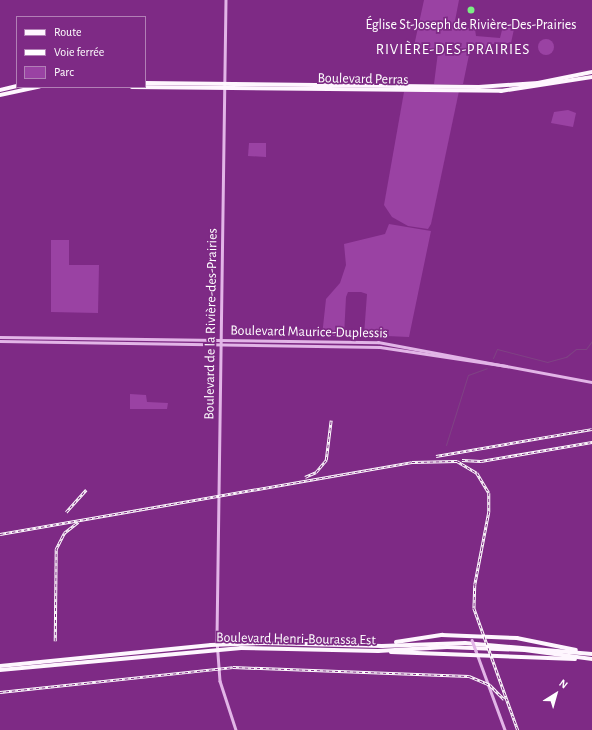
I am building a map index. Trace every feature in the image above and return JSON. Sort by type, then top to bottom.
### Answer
[{"type":"main road","name":"Boulevard Perras","points":[[146,87],[479,87],[523,85],[592,72]]},
{"type":"main road","name":"Boulevard Perras","points":[[146,82],[224,86],[501,91],[592,77]]},
{"type":"main road","points":[[0,90],[16,86]]},
{"type":"main road","points":[[0,95],[34,88]]},
{"type":"main road","points":[[382,646],[431,636],[528,639],[591,654]]},
{"type":"main road","name":"Boulevard Henri-Bourassa Est","points":[[0,670],[228,644],[382,646],[465,643],[591,654]]},
{"type":"main road","name":"Boulevard Henri-Bourassa Est","points":[[0,666],[217,646],[378,651],[447,647],[525,650],[591,659]]},
{"type":"main road","points":[[378,651],[477,653],[591,659]]},
{"type":"street","name":"Boulevard de la Rivière-des-Prairies","points":[[226,0],[217,646],[221,688],[236,730]]},
{"type":"street","name":"Boulevard Maurice-Duplessis","points":[[0,337],[386,347],[480,364],[519,368]]},
{"type":"street","name":"Boulevard Maurice-Duplessis","points":[[0,341],[387,343],[592,382]]},
{"type":"street","points":[[386,347],[387,343]]},
{"type":"street","points":[[217,631],[228,644]]},
{"type":"street","points":[[472,638],[505,730]]},
{"type":"green space","points":[[424,0],[459,0],[454,26],[475,29],[476,36],[500,38],[503,26],[514,29],[511,43],[491,44],[482,52],[470,50],[463,84],[434,84],[438,52],[414,46]]},
{"type":"green space","points":[[546,39],[553,44],[554,47],[549,54],[546,55],[539,50],[538,47],[543,40]]},
{"type":"green space","points":[[459,91],[431,224],[428,229],[408,226],[392,217],[384,205],[404,92]]},
{"type":"green space","points":[[568,110],[576,113],[573,127],[551,123],[554,112]]},
{"type":"green space","points":[[249,143],[266,143],[266,157],[248,156]]},
{"type":"green space","points":[[389,224],[431,231],[409,337],[364,335],[367,294],[361,292],[348,292],[346,297],[344,336],[322,336],[326,299],[340,283],[346,265],[344,244],[385,234]]},
{"type":"green space","points":[[51,240],[69,240],[69,265],[99,265],[98,313],[51,312]]},
{"type":"green space","points":[[130,394],[146,395],[147,402],[168,403],[167,409],[130,409]]},
{"type":"waterway","points":[[493,358],[497,349],[547,362],[566,357],[576,349],[586,349],[592,341]]},
{"type":"waterway","points":[[446,445],[468,375],[487,368]]},
{"type":"railway","points":[[305,477],[316,472],[326,460],[331,420]]},
{"type":"railway","points":[[436,456],[592,429]]},
{"type":"railway","points":[[462,460],[481,461],[592,442]]},
{"type":"railway","points":[[0,534],[412,462],[457,461],[477,473],[489,493],[489,512],[475,585],[474,608],[518,730]]},
{"type":"railway","points":[[66,512],[86,490]]},
{"type":"railway","points":[[55,641],[56,549],[64,533],[78,522]]},
{"type":"railway","points":[[0,692],[233,667],[469,676],[490,685],[504,699]]},
{"type":"place","name":"Église St-Joseph de Rivière-Des-Prairies","points":[[471,10]]},
{"type":"district","name":"RIVIÈRE-DES-PRAIRIES","points":[[453,50]]}]
